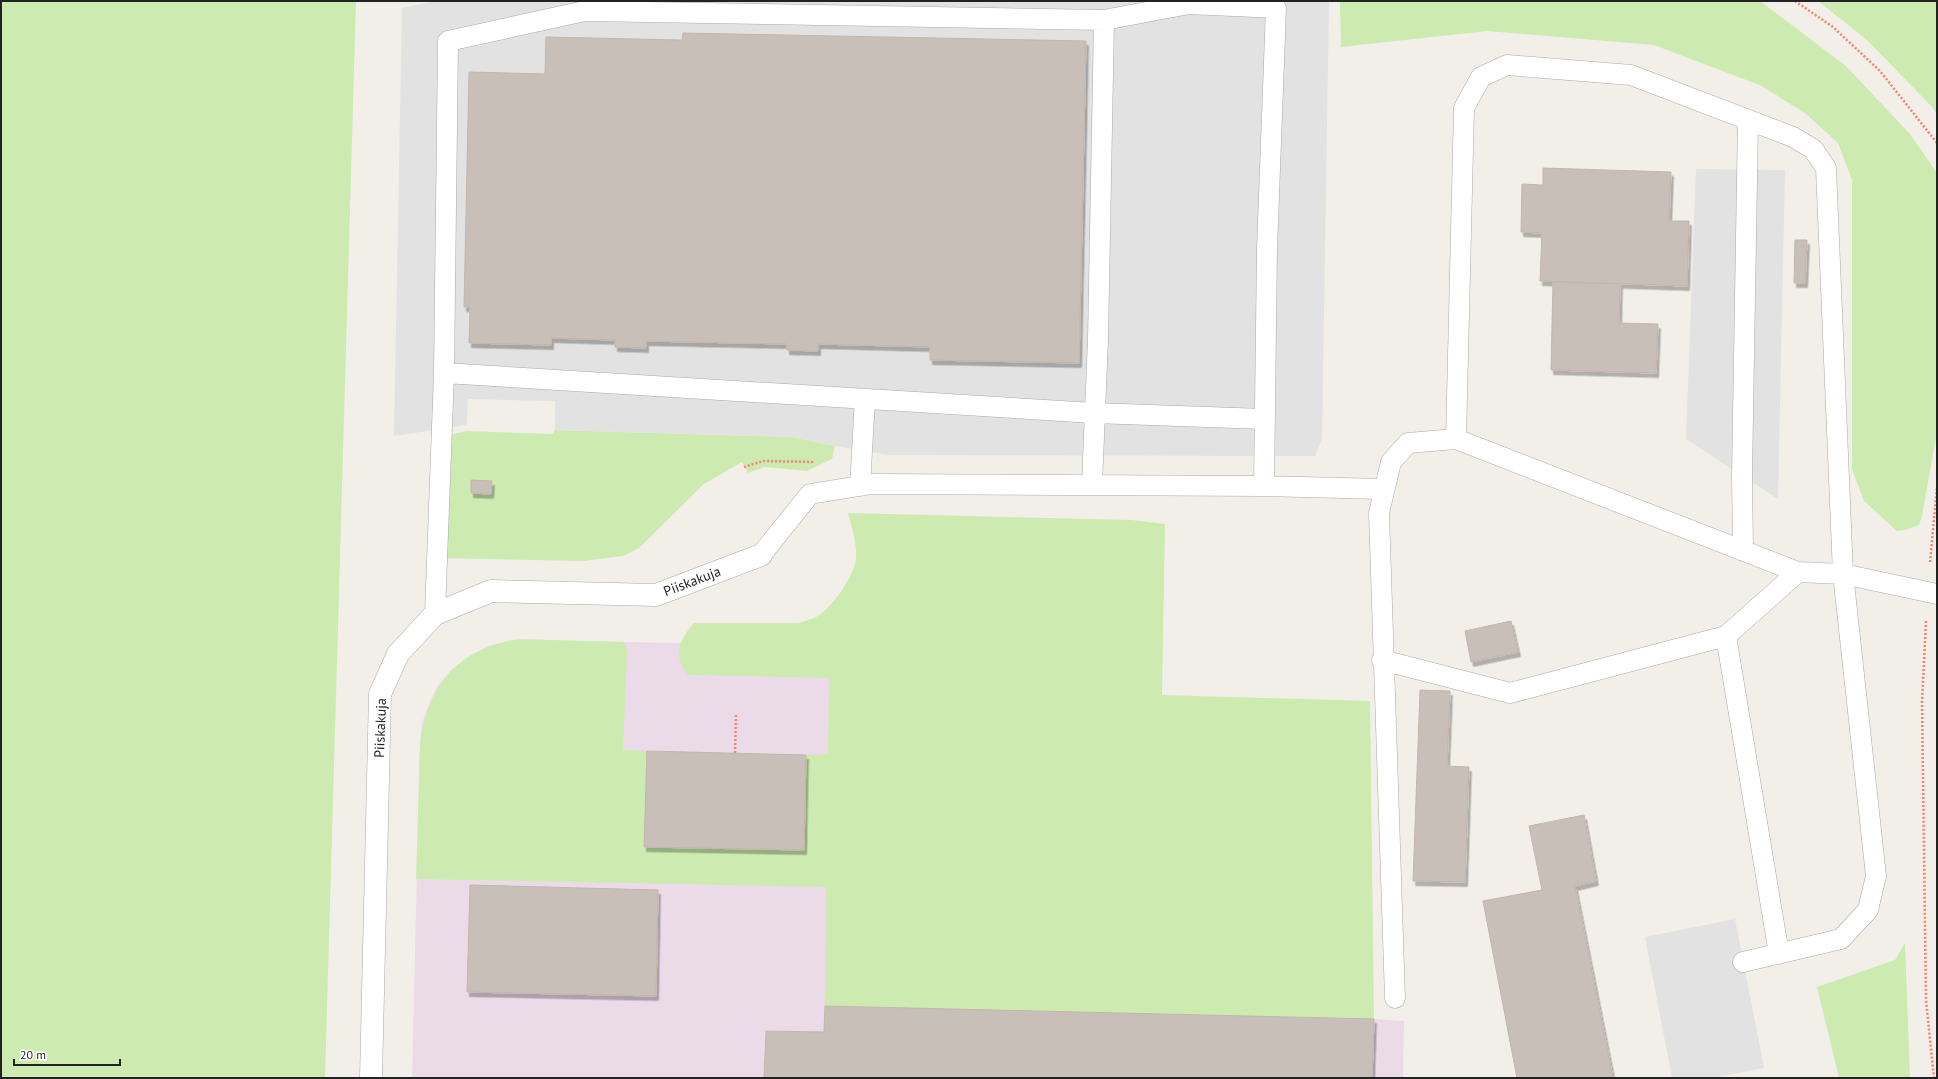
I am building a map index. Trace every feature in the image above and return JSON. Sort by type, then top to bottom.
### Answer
[{"type":"street","name":"Piiskakuja","points":[[371,1078],[380,694],[398,654],[435,614],[492,591],[656,595],[762,555]]},
{"type":"lane","points":[[435,614],[444,373],[448,41],[585,11],[1104,20],[1189,4],[1276,8],[1267,249],[1264,486]]},
{"type":"lane","points":[[1092,485],[1098,332],[1104,20]]},
{"type":"lane","points":[[1456,439],[1464,108],[1481,77],[1507,65],[1631,75],[1793,138],[1813,149],[1826,168],[1843,574],[1876,876],[1868,910],[1841,939],[1743,962]]},
{"type":"lane","points":[[1743,551],[1742,475],[1748,120]]},
{"type":"lane","points":[[444,373],[1094,413],[1264,419]]},
{"type":"lane","points":[[860,476],[865,399]]},
{"type":"lane","points":[[1395,998],[1378,513],[1391,462],[1408,443],[1456,439],[1798,572],[1843,574],[1937,594]]},
{"type":"lane","points":[[860,476],[872,484],[1264,486],[1384,489]]},
{"type":"lane","points":[[762,555],[810,494],[860,476]]},
{"type":"lane","points":[[1382,660],[1510,693],[1726,636],[1798,572]]},
{"type":"lane","points":[[1726,636],[1779,954]]},
{"type":"path","points":[[1795,1],[1833,27],[1880,71],[1937,143]]},
{"type":"path","points":[[744,467],[763,460],[823,462],[860,476]]},
{"type":"path","points":[[1922,702],[1926,1001],[1934,1078]]},
{"type":"path","points":[[736,715],[736,753]]},
{"type":"shaded area","points":[[435,1],[1329,1],[1322,438],[1315,456],[889,455],[792,437],[555,430],[555,401],[468,399],[467,425],[394,436],[402,8]]},
{"type":"shaded area","points":[[1696,169],[1785,170],[1778,499],[1686,439]]},
{"type":"shaded area","points":[[529,640],[829,646],[1374,1019],[1404,1021],[1403,1078],[412,1078],[420,744],[422,723],[438,685],[452,669],[470,656],[489,646],[509,641]]},
{"type":"shaded area","points":[[1735,919],[1764,1068],[1712,1078],[1672,1078],[1645,937]]},
{"type":"green space","points":[[1,1],[356,1],[325,1078],[1,1078]]},
{"type":"green space","points":[[1340,1],[1760,1],[1846,66],[1910,134],[1937,173],[1937,432],[1922,516],[1919,525],[1897,531],[1864,501],[1852,469],[1852,180],[1838,143],[1806,114],[1762,86],[1654,45],[1487,31],[1341,47]]},
{"type":"green space","points":[[1818,1],[1937,1],[1937,115],[1932,107],[1867,40]]},
{"type":"green space","points":[[555,430],[792,437],[835,446],[832,459],[807,471],[765,467],[748,473],[742,462],[704,484],[639,548],[623,556],[583,561],[440,558],[446,436],[466,431],[552,434]]},
{"type":"green space","points":[[848,513],[1132,520],[1165,524],[1162,695],[1370,701],[1374,1019],[825,1006],[826,887],[416,879],[420,744],[423,725],[436,691],[446,677],[472,654],[489,646],[508,641],[529,639],[624,642],[627,651],[623,750],[647,751],[644,847],[804,850],[806,755],[828,754],[829,678],[688,675],[680,661],[679,648],[684,635],[694,623],[799,623],[814,618],[820,614],[834,601],[846,584],[851,575],[856,559],[856,547]]},
{"type":"green space","points":[[1905,943],[1910,1078],[1839,1078],[1817,987],[1895,960]]},
{"type":"building","points":[[683,33],[1086,41],[1079,363],[930,360],[930,347],[818,344],[818,351],[787,350],[787,344],[646,341],[646,348],[615,347],[615,340],[551,338],[551,345],[469,343],[470,307],[464,307],[469,72],[545,74],[546,37],[682,40]]},
{"type":"building","points":[[1543,168],[1671,172],[1669,221],[1689,221],[1687,286],[1540,281],[1542,233],[1521,232],[1522,184],[1543,185]]},
{"type":"building","points":[[1795,240],[1807,240],[1805,283],[1794,283]]},
{"type":"building","points":[[1553,282],[1620,284],[1619,323],[1658,324],[1656,373],[1551,370]]},
{"type":"building","points":[[471,480],[492,481],[491,494],[471,493]]},
{"type":"building","points":[[1511,621],[1518,652],[1471,662],[1465,631]]},
{"type":"building","points":[[1420,690],[1450,691],[1447,766],[1469,767],[1465,882],[1413,881]]},
{"type":"building","points":[[647,751],[806,755],[804,850],[644,847]]},
{"type":"building","points":[[1584,815],[1596,881],[1575,886],[1613,1078],[1517,1078],[1483,901],[1542,890],[1529,826]]},
{"type":"building","points":[[470,885],[658,890],[656,996],[467,992]]},
{"type":"building","points":[[825,1006],[1374,1019],[1372,1078],[764,1078],[766,1031],[824,1032]]}]
